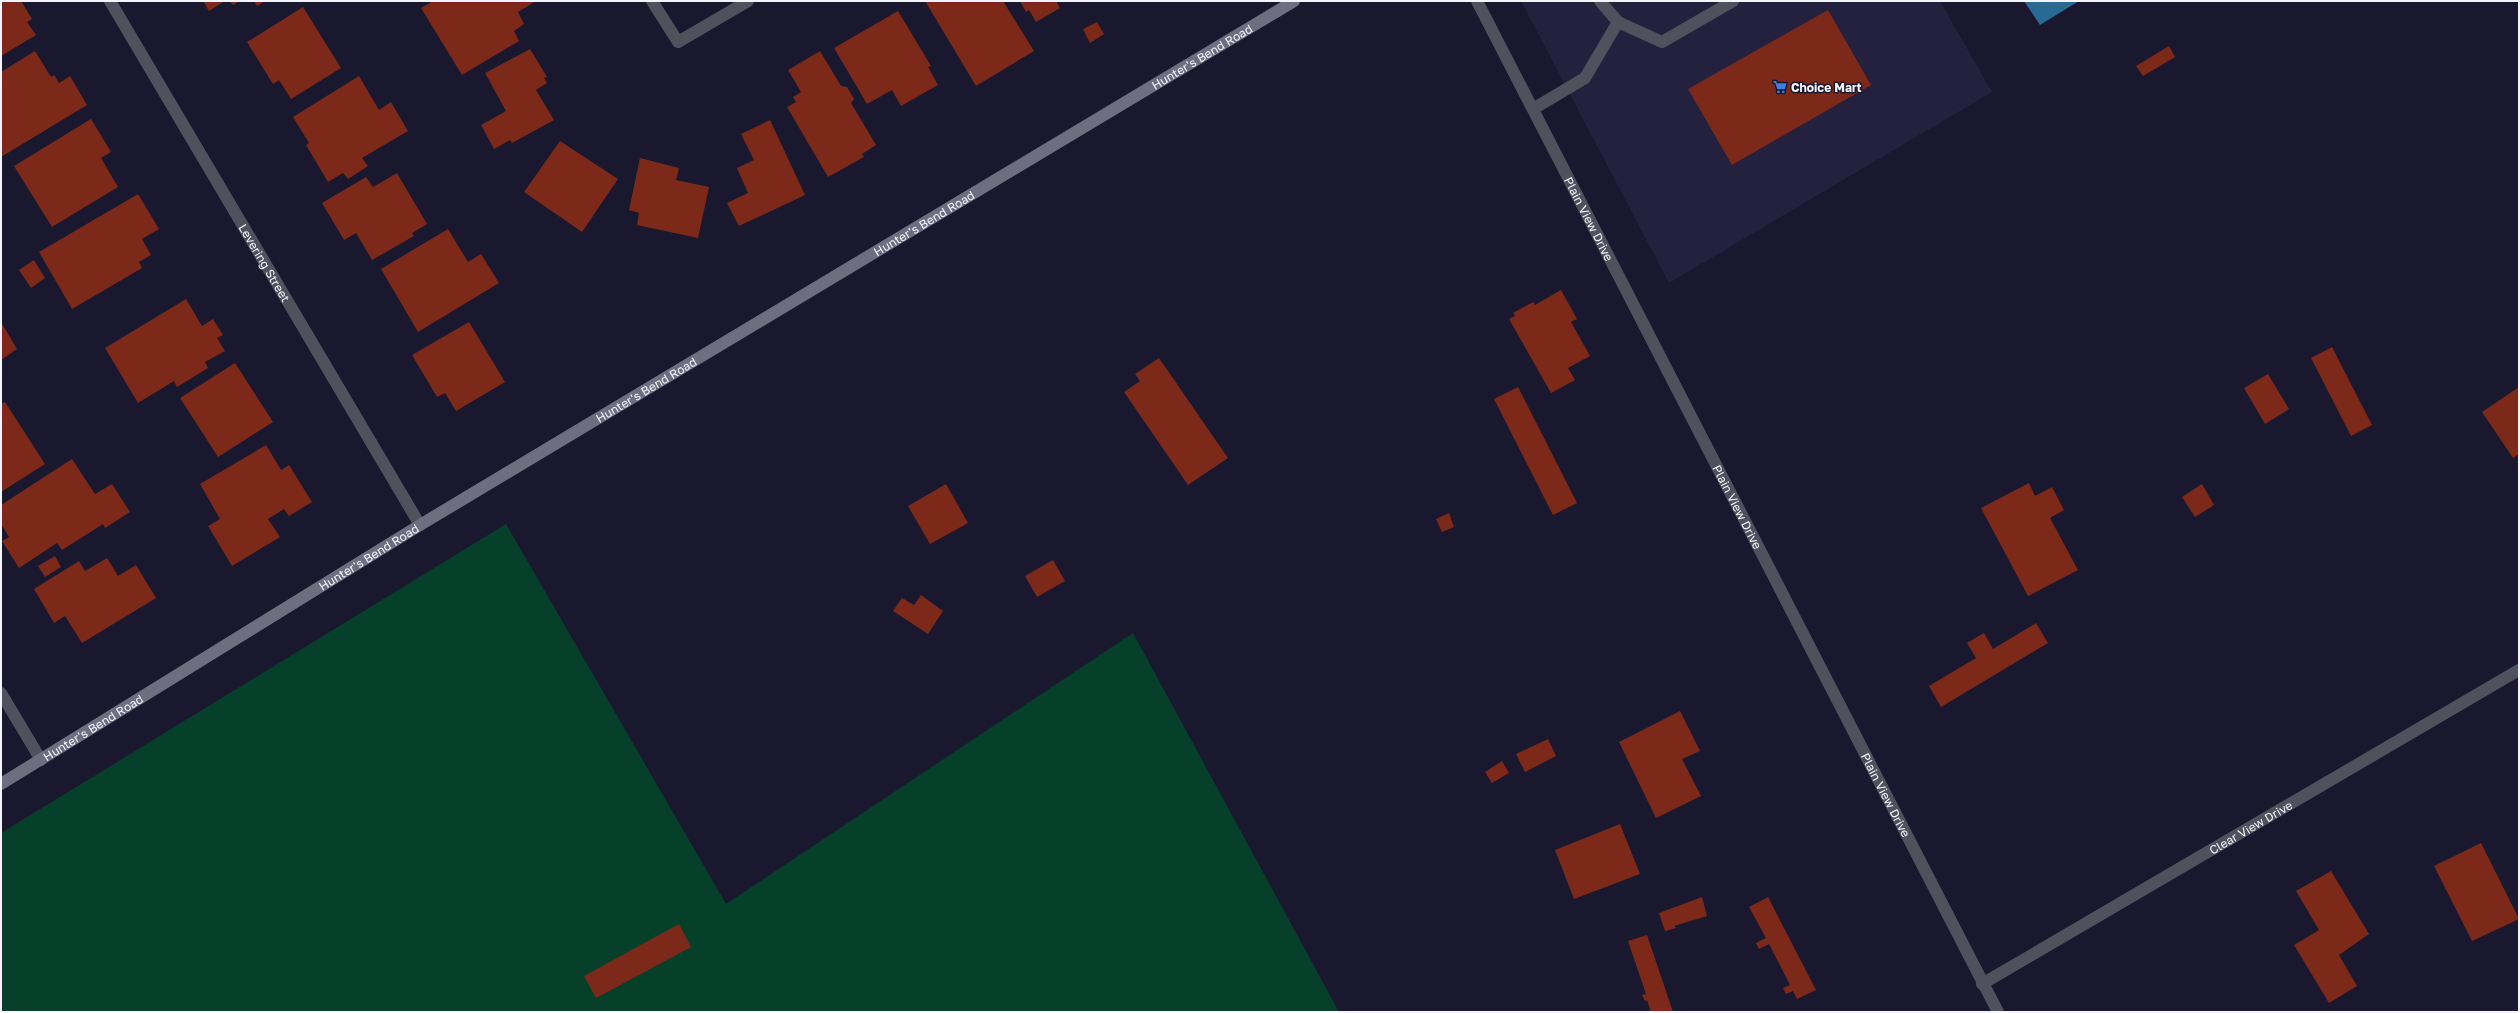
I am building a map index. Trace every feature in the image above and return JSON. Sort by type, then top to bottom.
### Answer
[{"type":"street","name":"Levering Street","points":[[110,1],[420,525]]},
{"type":"street","points":[[652,1],[678,42],[748,1]]},
{"type":"street","name":"Hunter's Bend Road","points":[[1,784],[420,525],[1294,1]]},
{"type":"street","name":"Plain View Drive","points":[[1477,1],[1982,984],[1998,1012]]},
{"type":"street","points":[[1600,1],[1618,22],[1662,42],[1733,1]]},
{"type":"street","points":[[1533,109],[1585,78],[1618,22]]},
{"type":"street","name":"Clear View Drive","points":[[1982,984],[2519,670]]},
{"type":"street","points":[[1,693],[41,760]]},
{"type":"shaded area","points":[[1521,1],[1940,1],[1992,92],[1669,283]]},
{"type":"green space","points":[[506,524],[726,904],[1133,633],[1339,1012],[1,1012],[1,833]]},
{"type":"water","points":[[2024,1],[2079,1],[2040,25]]},
{"type":"building","points":[[1,1],[21,1],[32,19],[27,22],[36,35],[1,56]]},
{"type":"building","points":[[203,1],[225,1],[209,11]]},
{"type":"building","points":[[230,1],[240,1],[233,5]]},
{"type":"building","points":[[254,1],[265,1],[257,6]]},
{"type":"building","points":[[433,1],[536,1],[518,12],[524,24],[514,31],[519,41],[462,75],[421,8]]},
{"type":"building","points":[[925,1],[1003,1],[1034,51],[976,86]]},
{"type":"building","points":[[1020,1],[1056,1],[1060,8],[1036,22],[1029,10],[1026,12]]},
{"type":"building","points":[[303,7],[341,68],[291,99],[279,80],[273,84],[247,42]]},
{"type":"building","name":"Choice Mart","points":[[1828,10],[1871,85],[1732,165],[1688,89]]},
{"type":"building","points":[[898,11],[931,66],[928,67],[938,85],[901,106],[892,90],[867,104],[834,48]]},
{"type":"building","points":[[1097,22],[1104,34],[1090,43],[1083,29]]},
{"type":"building","points":[[2169,46],[2175,57],[2143,76],[2136,66]]},
{"type":"building","points":[[530,49],[547,77],[544,78],[547,83],[536,90],[554,120],[512,143],[510,140],[494,149],[481,125],[506,111],[485,73]]},
{"type":"building","points":[[35,51],[51,77],[54,75],[59,83],[70,76],[87,105],[1,157],[1,72]]},
{"type":"building","points":[[820,51],[841,86],[847,87],[854,99],[851,103],[876,145],[862,154],[864,157],[828,177],[787,107],[796,102],[793,97],[801,92],[788,70]]},
{"type":"building","points":[[359,76],[379,110],[391,102],[408,131],[362,158],[368,166],[348,179],[343,173],[328,182],[306,145],[309,143],[293,117]]},
{"type":"building","points":[[91,119],[111,152],[101,158],[118,187],[52,227],[14,166]]},
{"type":"building","points":[[770,120],[805,195],[739,226],[727,203],[748,193],[737,168],[754,160],[741,134]]},
{"type":"building","points":[[560,141],[618,179],[582,232],[524,192]]},
{"type":"building","points":[[640,158],[679,168],[676,180],[709,187],[698,238],[637,225],[639,213],[629,210]]},
{"type":"building","points":[[397,173],[427,224],[412,233],[414,236],[372,260],[356,233],[344,240],[322,203],[366,177],[373,187]]},
{"type":"building","points":[[138,194],[159,229],[142,239],[151,255],[139,262],[142,268],[72,309],[39,252]]},
{"type":"building","points":[[448,229],[468,262],[481,254],[499,283],[418,332],[381,269]]},
{"type":"building","points":[[34,260],[45,278],[31,288],[19,270]]},
{"type":"building","points":[[1561,290],[1577,319],[1571,322],[1590,356],[1568,368],[1575,380],[1551,393],[1509,319],[1515,316],[1513,313],[1533,302],[1535,305]]},
{"type":"building","points":[[186,299],[202,326],[213,319],[223,335],[217,338],[225,351],[205,362],[208,368],[177,387],[174,381],[138,403],[105,348]]},
{"type":"building","points":[[1,322],[17,349],[1,360]]},
{"type":"building","points":[[469,322],[505,382],[456,411],[445,393],[437,397],[412,355]]},
{"type":"building","points":[[2332,347],[2372,425],[2351,436],[2311,358]]},
{"type":"building","points":[[1159,358],[1228,458],[1188,485],[1124,392],[1140,381],[1135,374]]},
{"type":"building","points":[[235,363],[273,422],[218,457],[180,398]]},
{"type":"building","points":[[2268,374],[2289,409],[2265,424],[2244,388]]},
{"type":"building","points":[[1518,387],[1577,503],[1553,515],[1494,399]]},
{"type":"building","points":[[2519,387],[2519,454],[2513,458],[2482,412]]},
{"type":"building","points":[[5,402],[45,464],[1,492],[1,404]]},
{"type":"building","points":[[266,445],[281,470],[289,465],[312,502],[289,516],[284,509],[268,519],[280,537],[232,566],[208,526],[220,519],[200,484]]},
{"type":"building","points":[[72,459],[95,494],[112,484],[130,512],[105,528],[103,524],[62,550],[57,543],[19,568],[2,541],[9,537],[1,524],[1,505]]},
{"type":"building","points":[[2029,483],[2035,496],[2052,487],[2064,510],[2050,518],[2078,570],[2028,596],[1981,508]]},
{"type":"building","points":[[946,484],[968,523],[930,544],[908,506]]},
{"type":"building","points":[[2202,484],[2214,505],[2195,517],[2182,497]]},
{"type":"building","points":[[1449,513],[1454,527],[1442,532],[1436,519]]},
{"type":"building","points":[[55,556],[61,567],[45,577],[38,566]]},
{"type":"building","points":[[107,558],[118,576],[136,565],[156,598],[82,643],[65,616],[54,623],[34,589],[79,561],[85,571]]},
{"type":"building","points":[[1053,560],[1065,581],[1037,597],[1025,576]]},
{"type":"building","points":[[921,595],[943,611],[928,634],[893,611],[902,598],[914,605]]},
{"type":"building","points":[[2036,623],[2048,643],[1941,707],[1929,686],[1976,658],[1967,643],[1984,633],[1993,649]]},
{"type":"building","points":[[1680,711],[1700,751],[1682,759],[1701,796],[1656,818],[1619,742]]},
{"type":"building","points":[[1548,739],[1556,756],[1525,772],[1516,754]]},
{"type":"building","points":[[1502,761],[1509,773],[1492,783],[1485,772]]},
{"type":"building","points":[[1620,824],[1640,874],[1574,899],[1555,850]]},
{"type":"building","points":[[2481,843],[2519,919],[2472,941],[2434,866]]},
{"type":"building","points":[[2331,871],[2369,934],[2339,955],[2357,986],[2329,1003],[2294,945],[2319,930],[2296,891]]},
{"type":"building","points":[[1702,897],[1707,916],[1674,926],[1676,928],[1665,931],[1659,913]]},
{"type":"building","points":[[1768,897],[1816,990],[1797,999],[1793,991],[1786,994],[1783,988],[1790,985],[1769,944],[1759,949],[1756,943],[1766,938],[1749,907]]},
{"type":"building","points":[[679,924],[691,947],[596,998],[584,976]]},
{"type":"building","points":[[1647,935],[1673,1012],[1651,1012],[1647,1000],[1645,1001],[1642,995],[1646,994],[1628,941]]},
{"type":"place","name":"Choice Mart","points":[[1780,87]]}]
